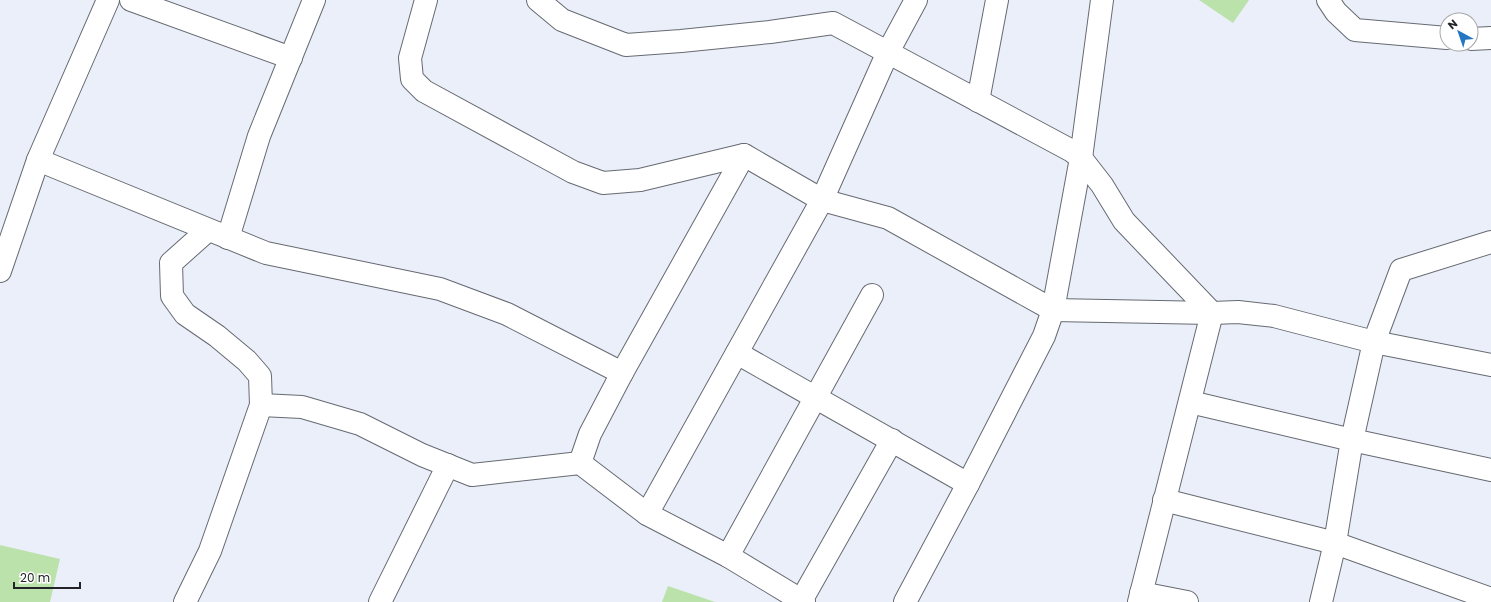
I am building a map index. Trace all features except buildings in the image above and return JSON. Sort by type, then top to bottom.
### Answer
[{"type":"street","points":[[0,271],[38,160],[108,0]]},
{"type":"street","points":[[131,0],[291,58]]},
{"type":"street","points":[[228,238],[258,136],[314,0]]},
{"type":"street","points":[[426,0],[410,58],[412,79],[424,90],[573,172],[603,183],[640,180],[744,155],[822,200],[888,218],[1053,310],[1212,313],[1238,312],[1274,316],[1374,342],[1491,365]]},
{"type":"street","points":[[538,0],[562,20],[626,45],[770,32],[833,23],[1072,151],[1081,158],[1102,185],[1124,222],[1212,313]]},
{"type":"street","points":[[647,514],[822,200],[888,52],[916,0]]},
{"type":"street","points":[[978,101],[997,0]]},
{"type":"street","points":[[905,602],[1044,336],[1053,310],[1081,158],[1102,0]]},
{"type":"street","points":[[1328,0],[1336,12],[1355,30],[1439,37]]},
{"type":"street","points":[[1479,39],[1491,38]]},
{"type":"street","points":[[580,463],[590,434],[622,373],[744,155]]},
{"type":"street","points":[[38,160],[266,254],[440,289],[507,314],[622,373]]},
{"type":"street","points":[[185,602],[210,551],[261,406],[260,376],[248,361],[185,314],[172,296],[171,263],[208,230]]},
{"type":"street","points":[[1321,602],[1335,543],[1352,440],[1374,342],[1401,270],[1491,242]]},
{"type":"street","points":[[728,556],[814,397],[872,295]]},
{"type":"street","points":[[1187,602],[1140,598],[1212,313]]},
{"type":"street","points":[[736,353],[968,484]]},
{"type":"street","points":[[1190,402],[1352,440],[1491,470]]},
{"type":"street","points":[[261,406],[302,406],[360,424],[422,455],[472,475],[580,463],[647,514],[728,556],[802,601],[892,440]]},
{"type":"street","points":[[380,602],[448,465]]},
{"type":"street","points":[[1164,500],[1335,543],[1491,599]]},
{"type":"green space","points":[[1199,0],[1249,0],[1233,23]]},
{"type":"green space","points":[[0,545],[60,559],[50,602],[0,602]]},
{"type":"green space","points":[[668,586],[715,602],[662,602]]}]
